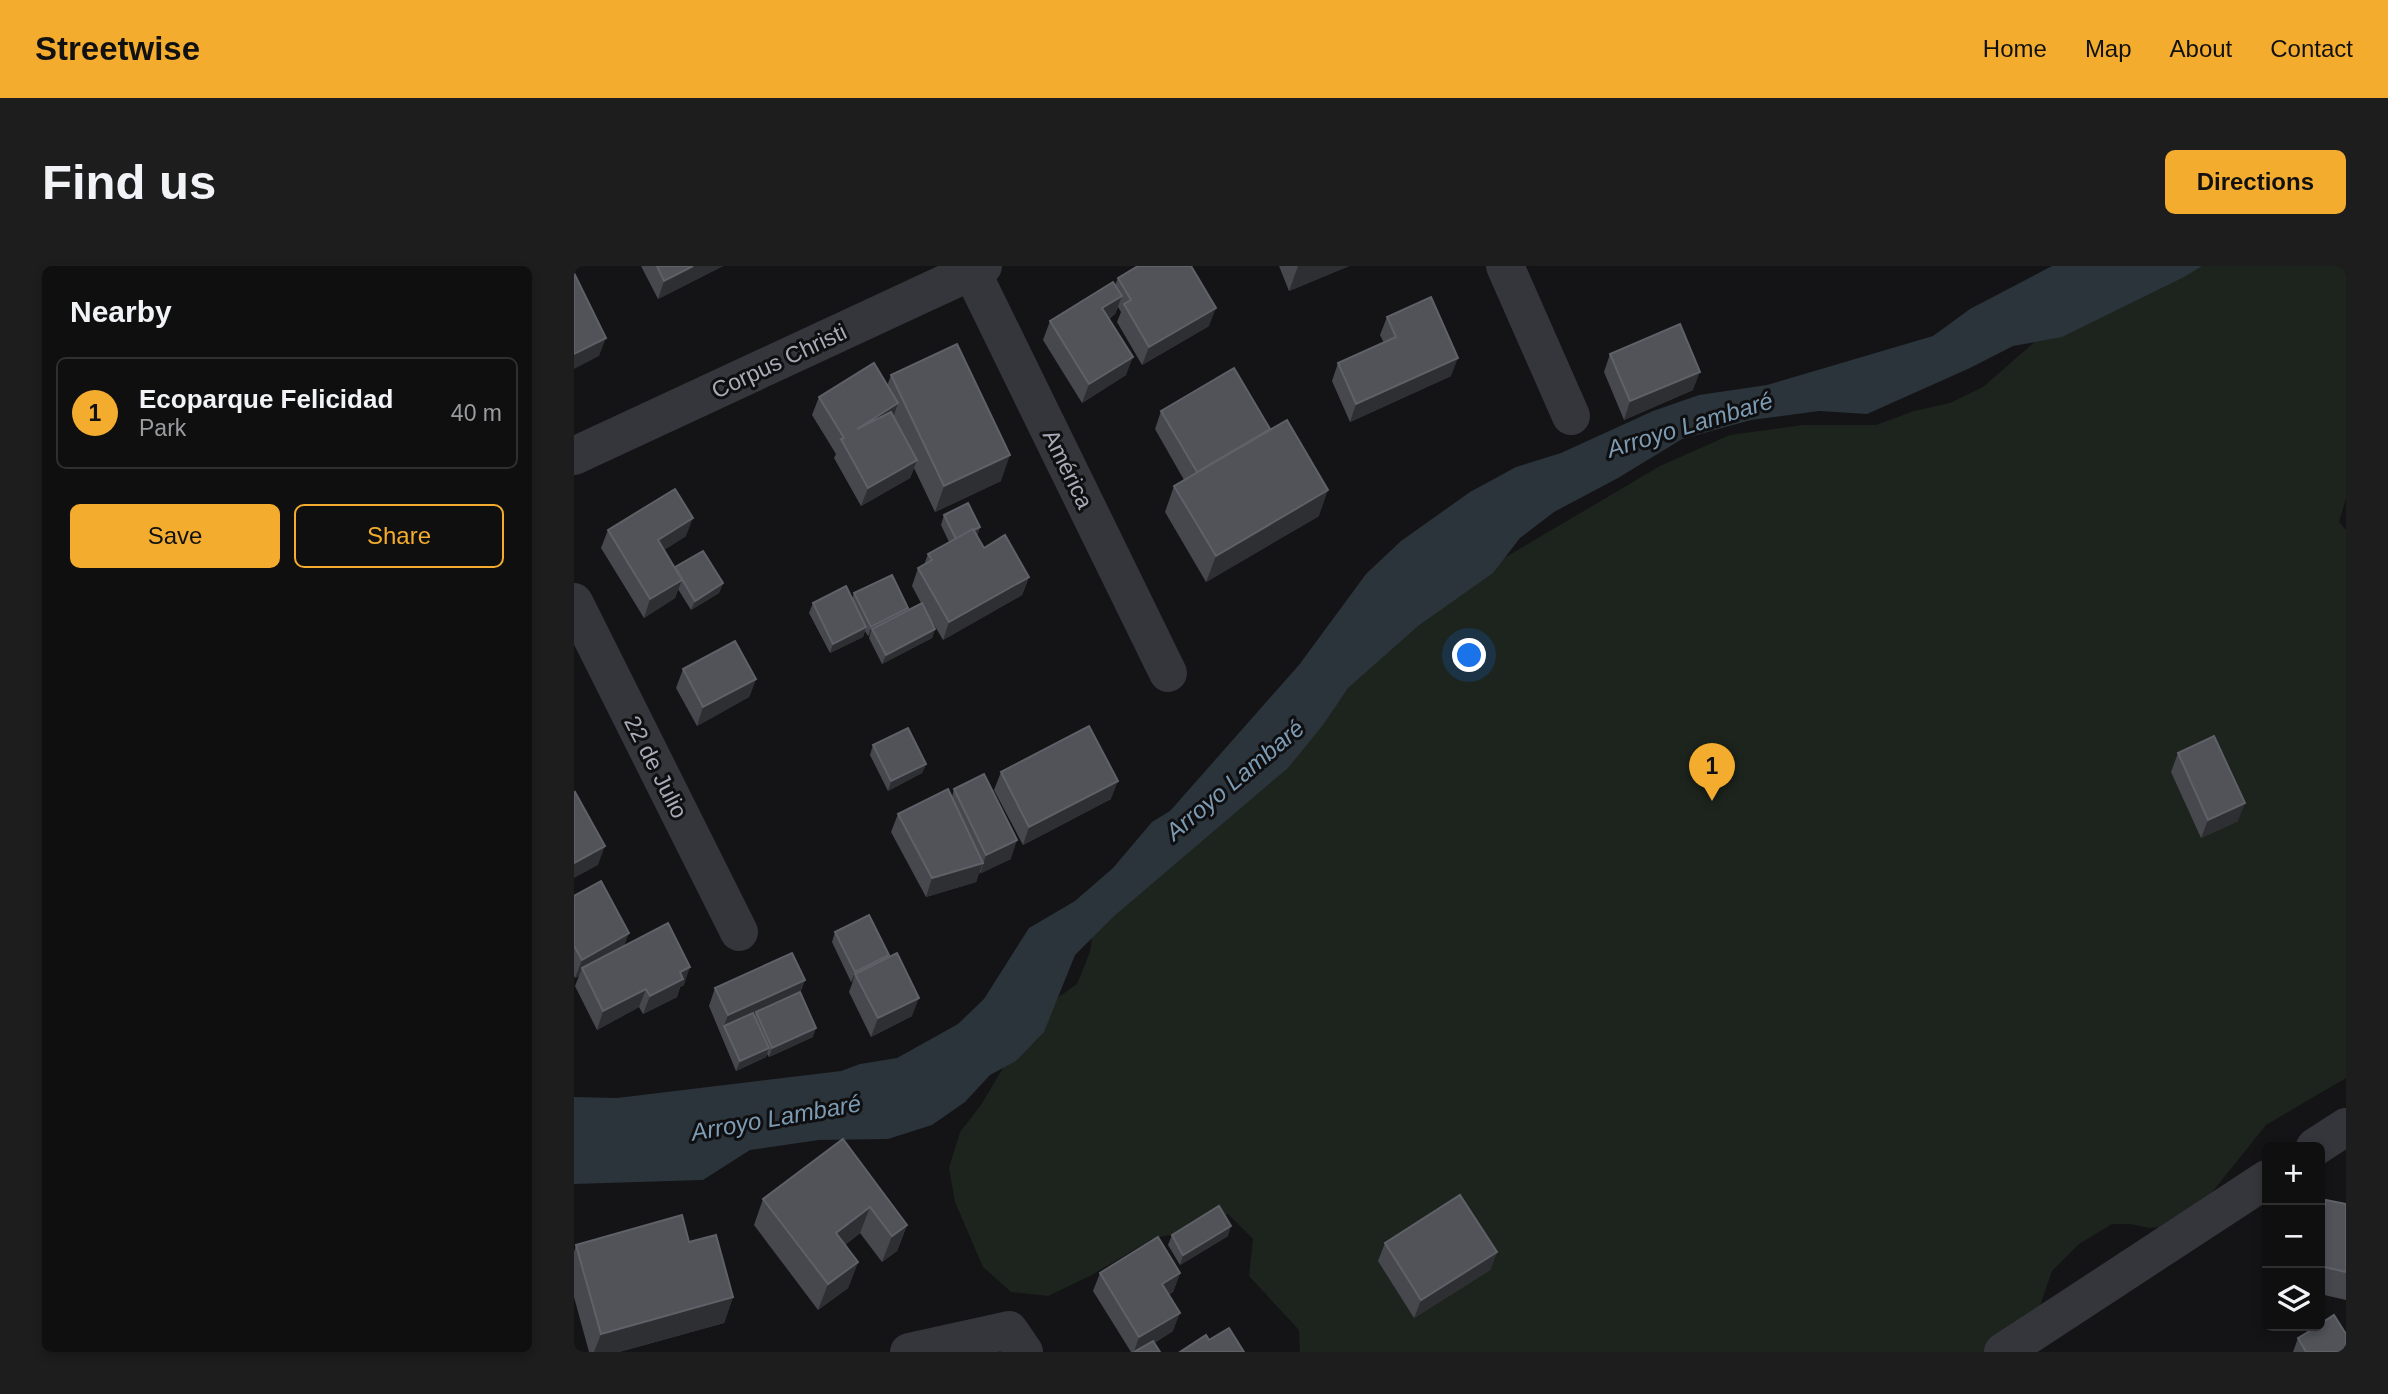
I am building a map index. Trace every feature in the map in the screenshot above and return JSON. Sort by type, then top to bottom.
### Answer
[{"type":"street","points":[[1505,266],[1572,416]]},
{"type":"street","name":"Corpus Christi","points":[[574,456],[975,268]]},
{"type":"street","name":"América","points":[[975,268],[1168,673]]},
{"type":"street","name":"22 de Julio","points":[[574,602],[739,932]]},
{"type":"street","points":[[2323,1142],[2346,1127]]},
{"type":"street","points":[[2003,1352],[2262,1182]]},
{"type":"street","points":[[909,1352],[1009,1330],[1024,1352]]},
{"type":"shaded area","points":[[2190,266],[2346,266],[2346,498],[2339,522],[2346,530],[2346,1078],[2266,1125],[2201,1206],[2169,1226],[2149,1228],[2112,1224],[2079,1244],[2052,1271],[2040,1306],[1999,1352],[1300,1352],[1299,1330],[1249,1276],[1253,1239],[1228,1214],[1191,1231],[1154,1238],[1090,1276],[1048,1296],[1011,1292],[983,1267],[955,1202],[949,1168],[960,1132],[981,1105],[1021,1038],[1043,1008],[1077,984],[1090,952],[1095,919],[1332,691],[1494,564],[1660,466],[1730,435],[1803,425],[1876,425],[1914,411],[1950,403],[1983,387],[2037,340]]},
{"type":"water","name":"Arroyo Lambaré","points":[[2052,266],[2202,266],[2062,337],[2013,346],[1867,414],[1819,411],[1751,420],[1682,439],[1618,478],[1554,512],[1520,538],[1493,573],[1418,626],[1348,688],[1323,725],[1288,768],[1113,917],[1075,955],[1044,1032],[1016,1061],[990,1075],[965,1102],[932,1125],[888,1139],[819,1140],[750,1150],[703,1180],[574,1184],[574,1097],[617,1098],[841,1071],[860,1064],[897,1058],[958,1024],[984,999],[1029,928],[1075,901],[1113,868],[1152,822],[1170,811],[1299,665],[1366,574],[1401,541],[1470,492],[1516,467],[1561,453],[1653,411],[1699,395],[1767,385],[1933,336],[1970,309]]},
{"type":"building","points":[[657,266],[693,266],[664,281]]},
{"type":"building","points":[[1138,266],[1191,266],[1216,308],[1149,347],[1124,304],[1131,300],[1118,278]]},
{"type":"building","points":[[574,273],[606,338],[574,354]]},
{"type":"building","points":[[1113,282],[1122,296],[1102,308],[1133,357],[1089,384],[1050,321]]},
{"type":"building","points":[[1431,297],[1458,358],[1356,404],[1338,363],[1396,337],[1387,317]]},
{"type":"building","points":[[1680,324],[1700,372],[1630,401],[1610,354]]},
{"type":"building","points":[[957,344],[1010,455],[944,486],[891,375]]},
{"type":"building","points":[[874,363],[898,403],[857,429],[891,412],[917,460],[868,488],[841,439],[844,438],[819,397]]},
{"type":"building","points":[[1234,368],[1270,429],[1197,472],[1161,411]]},
{"type":"building","points":[[1287,420],[1328,490],[1216,556],[1174,486]]},
{"type":"building","points":[[675,489],[693,518],[658,540],[682,580],[650,599],[608,530]]},
{"type":"building","points":[[968,503],[980,527],[956,539],[944,515]]},
{"type":"building","points":[[973,529],[984,548],[1005,535],[1029,577],[949,622],[918,568],[932,560],[928,554]]},
{"type":"building","points":[[703,551],[723,583],[695,601],[675,567]]},
{"type":"building","points":[[892,575],[908,608],[871,627],[854,593]]},
{"type":"building","points":[[846,586],[866,627],[833,644],[813,603]]},
{"type":"building","points":[[922,603],[935,629],[886,655],[872,629]]},
{"type":"building","points":[[735,641],[756,679],[703,707],[683,669]]},
{"type":"building","points":[[1089,726],[1118,781],[1029,827],[1001,772]]},
{"type":"building","points":[[908,728],[926,764],[891,781],[873,745]]},
{"type":"building","points":[[2214,736],[2245,803],[2208,820],[2178,753]]},
{"type":"building","points":[[984,774],[1017,840],[986,855],[954,789]]},
{"type":"building","points":[[948,789],[983,863],[932,878],[898,814]]},
{"type":"building","points":[[574,793],[605,846],[574,863]]},
{"type":"building","points":[[601,881],[629,933],[582,960],[574,946],[574,896]]},
{"type":"building","points":[[869,915],[889,955],[855,972],[835,932]]},
{"type":"building","points":[[668,923],[690,967],[680,972],[683,979],[650,996],[646,989],[603,1011],[582,968]]},
{"type":"building","points":[[792,953],[805,980],[728,1015],[715,988]]},
{"type":"building","points":[[897,953],[919,998],[878,1018],[855,974]]},
{"type":"building","points":[[800,992],[816,1028],[772,1048],[756,1012]]},
{"type":"building","points":[[753,1013],[769,1048],[740,1061],[724,1026]]},
{"type":"building","points":[[843,1139],[907,1225],[892,1236],[870,1207],[836,1233],[858,1262],[828,1284],[763,1199]]},
{"type":"building","points":[[1460,1195],[1497,1252],[1421,1300],[1385,1243]]},
{"type":"building","points":[[2326,1200],[2346,1204],[2346,1272],[2325,1267]]},
{"type":"building","points":[[1219,1206],[1231,1226],[1183,1255],[1172,1235]]},
{"type":"building","points":[[682,1215],[689,1242],[716,1235],[733,1297],[601,1334],[576,1245]]},
{"type":"building","points":[[1158,1237],[1180,1273],[1162,1284],[1180,1313],[1139,1337],[1100,1273]]},
{"type":"building","points":[[2334,1315],[2346,1334],[2346,1352],[2306,1352],[2298,1338],[2310,1331],[2325,1331],[2325,1321]]},
{"type":"building","points":[[1229,1328],[1244,1352],[1180,1352],[1206,1335],[1209,1340]]},
{"type":"building","points":[[1153,1341],[1160,1352],[1134,1352]]},
{"type":"place","name":"Ecoparque Felicidad","points":[[1712,801]]}]
